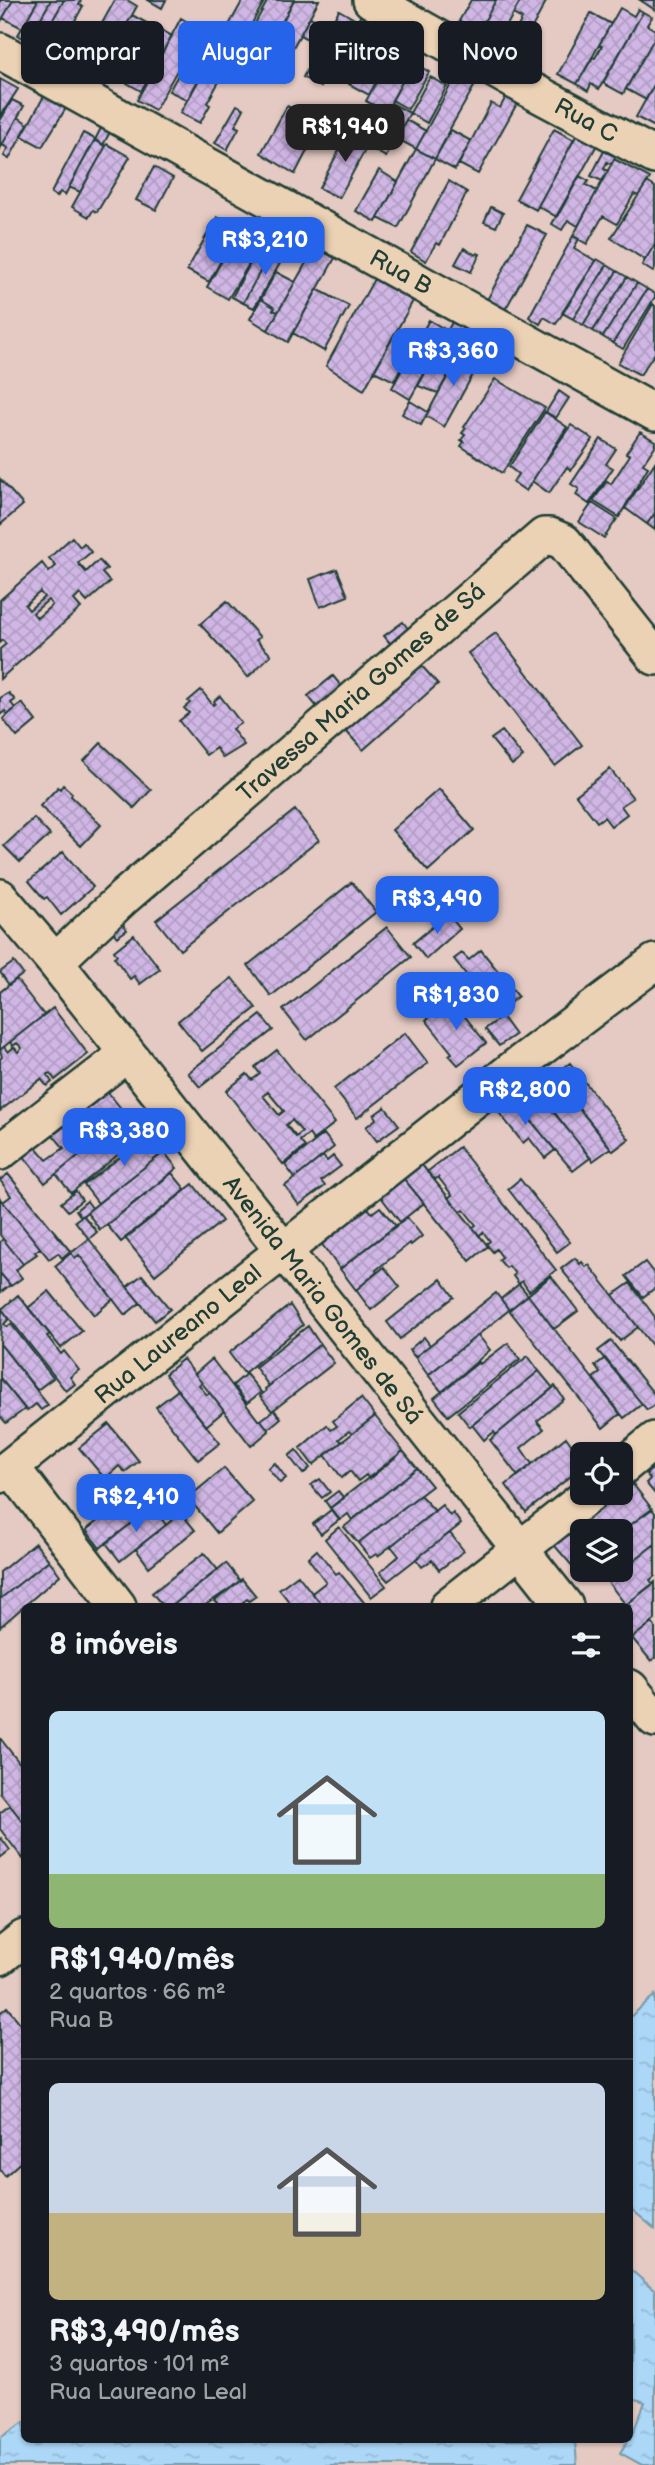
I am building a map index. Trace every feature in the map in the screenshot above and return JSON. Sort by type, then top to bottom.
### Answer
[{"type":"street","name":"Rua C","points":[[371,0],[655,156]]},
{"type":"street","name":"Rua B","points":[[0,51],[655,413]]},
{"type":"street","name":"Travessa Maria Gomes de Sá","points":[[55,962],[124,897],[544,536],[564,542],[655,657]]},
{"type":"street","name":"Avenida Maria Gomes de Sá","points":[[0,897],[55,962],[563,1603]]},
{"type":"street","name":"Rua Laureano Leal","points":[[6,1471],[517,1065],[655,962]]},
{"type":"street","points":[[0,1152],[127,1054]]},
{"type":"street","points":[[633,1458],[655,1440]]},
{"type":"street","points":[[6,1471],[116,1603]]},
{"type":"street","points":[[452,1603],[576,1505]]},
{"type":"street","points":[[633,1692],[655,1719]]},
{"type":"street","points":[[0,1957],[21,1940]]},
{"type":"water","points":[[655,1995],[655,2229],[633,2211],[633,2014]]},
{"type":"water","points":[[633,2272],[655,2291],[655,2465],[642,2465],[620,2453],[626,2443],[633,2443],[633,2432],[645,2402],[633,2398]]},
{"type":"water","points":[[21,2424],[21,2443],[575,2443],[577,2465],[0,2465],[0,2438]]},
{"type":"building","points":[[0,0],[13,0],[0,23]]},
{"type":"building","points":[[13,0],[38,0],[26,21],[21,21],[21,27],[3,18]]},
{"type":"building","points":[[38,0],[51,0],[39,21],[26,21]]},
{"type":"building","points":[[51,0],[64,0],[52,21],[39,21]]},
{"type":"building","points":[[64,0],[81,0],[79,5],[83,6],[75,21],[52,21]]},
{"type":"building","points":[[115,0],[127,0],[137,6],[129,21],[103,21]]},
{"type":"building","points":[[148,0],[166,0],[162,8]]},
{"type":"building","points":[[243,0],[265,0],[253,21],[231,21]]},
{"type":"building","points":[[268,0],[294,0],[283,21],[256,21]]},
{"type":"building","points":[[294,0],[319,0],[295,44],[295,21],[283,21]]},
{"type":"building","points":[[471,0],[496,0],[484,21],[459,21]]},
{"type":"building","points":[[496,0],[521,0],[509,21],[484,21]]},
{"type":"building","points":[[521,0],[547,0],[536,21],[521,21],[522,19],[513,14]]},
{"type":"building","points":[[640,0],[655,0],[655,10]]},
{"type":"building","points":[[620,8],[634,16],[638,9],[643,12],[599,89],[591,84],[588,91],[577,84],[602,46],[599,45]]},
{"type":"building","points":[[339,10],[358,21],[333,21]]},
{"type":"building","points":[[643,12],[652,17],[647,25],[655,30],[655,37],[623,94],[603,83]]},
{"type":"building","points":[[362,13],[377,21],[358,21]]},
{"type":"building","points":[[591,13],[611,24],[577,84],[558,74]]},
{"type":"building","points":[[132,15],[143,21],[129,21]]},
{"type":"building","points":[[310,17],[317,21],[309,21],[309,40],[300,35]]},
{"type":"building","points":[[178,24],[178,69],[155,110],[137,100],[146,84],[164,84],[164,50]]},
{"type":"building","points":[[164,32],[172,36],[164,50]]},
{"type":"building","points":[[655,37],[655,83],[646,100],[626,89]]},
{"type":"building","points":[[309,66],[309,80],[303,77]]},
{"type":"building","points":[[178,75],[178,84],[197,84],[188,100],[169,91]]},
{"type":"building","points":[[430,77],[438,84],[447,86],[427,123],[410,113]]},
{"type":"building","points":[[0,79],[18,89],[0,117]]},
{"type":"building","points":[[655,83],[655,127],[636,117]]},
{"type":"building","points":[[129,84],[145,84],[141,91]]},
{"type":"building","points":[[196,84],[218,84],[200,123],[180,113]]},
{"type":"building","points":[[349,84],[375,84],[369,95]]},
{"type":"building","points":[[375,84],[401,84],[386,112],[366,101]]},
{"type":"building","points":[[401,84],[422,84],[408,109],[392,100]]},
{"type":"building","points":[[451,84],[475,85],[435,159],[416,149]]},
{"type":"building","points":[[508,93],[519,100],[478,174],[459,164],[491,103],[500,108]]},
{"type":"building","points":[[44,96],[66,108],[42,147],[22,136]]},
{"type":"building","points":[[12,100],[24,106],[0,149],[0,121]]},
{"type":"building","points":[[391,103],[410,113],[396,138],[377,127]]},
{"type":"building","points":[[237,105],[244,109],[235,126],[239,128],[227,150],[215,143]]},
{"type":"building","points":[[287,106],[321,124],[295,174],[261,153]]},
{"type":"building","points":[[18,117],[28,124],[9,159],[4,156],[8,148],[2,145]]},
{"type":"building","points":[[406,120],[426,131],[416,149],[396,138]]},
{"type":"building","points":[[377,127],[396,138],[386,157],[367,146]]},
{"type":"building","points":[[101,128],[110,132],[103,145],[95,140]]},
{"type":"building","points":[[554,129],[574,140],[536,210],[516,199]]},
{"type":"building","points":[[350,130],[370,141],[339,198],[319,188]]},
{"type":"building","points":[[451,130],[471,141],[455,170],[435,159]]},
{"type":"building","points":[[578,132],[598,143],[557,217],[538,206]]},
{"type":"building","points":[[83,133],[95,139],[65,195],[60,192],[57,197],[51,193]]},
{"type":"building","points":[[95,140],[106,146],[80,192],[69,187]]},
{"type":"building","points":[[107,144],[130,157],[97,212],[93,210],[89,217],[72,207]]},
{"type":"building","points":[[416,149],[435,159],[398,228],[378,218]]},
{"type":"building","points":[[604,151],[617,154],[611,165],[607,162],[604,169],[608,171],[602,181],[591,176]]},
{"type":"building","points":[[614,159],[650,178],[638,196],[634,194],[617,224],[603,216],[587,244],[573,236]]},
{"type":"building","points":[[154,167],[173,178],[156,210],[136,200]]},
{"type":"building","points":[[379,170],[398,182],[376,222],[356,211]]},
{"type":"building","points":[[579,176],[589,181],[586,185],[597,191],[578,226],[568,220],[562,230],[552,224]]},
{"type":"building","points":[[449,181],[467,192],[440,245],[436,243],[426,261],[411,252]]},
{"type":"building","points":[[647,182],[655,187],[655,244],[645,260],[611,238]]},
{"type":"building","points":[[491,207],[503,213],[496,227],[484,222]]},
{"type":"building","points":[[217,217],[239,229],[209,282],[187,270]]},
{"type":"building","points":[[527,225],[547,235],[505,310],[487,300]]},
{"type":"building","points":[[241,227],[264,239],[228,299],[207,287]]},
{"type":"building","points":[[573,236],[579,239],[574,248],[596,261],[556,324],[544,317],[540,324],[529,317]]},
{"type":"building","points":[[263,240],[274,246],[243,303],[232,297]]},
{"type":"building","points":[[655,244],[655,269],[653,272],[642,265]]},
{"type":"building","points":[[274,246],[286,253],[254,308],[243,303]]},
{"type":"building","points":[[315,247],[335,258],[288,342],[268,330]]},
{"type":"building","points":[[464,248],[476,255],[480,254],[471,272],[455,264]]},
{"type":"building","points":[[597,259],[607,265],[573,319],[562,313]]},
{"type":"building","points":[[607,265],[617,271],[583,325],[573,319]]},
{"type":"building","points":[[617,271],[627,277],[593,331],[583,325]]},
{"type":"building","points":[[276,272],[295,282],[278,312],[261,299]]},
{"type":"building","points":[[627,277],[637,283],[603,337],[593,331]]},
{"type":"building","points":[[374,279],[413,301],[364,390],[326,366]]},
{"type":"building","points":[[637,283],[647,289],[613,343],[603,337]]},
{"type":"building","points":[[317,289],[349,306],[324,351],[293,333]]},
{"type":"building","points":[[647,289],[655,294],[655,297],[623,349],[613,343]]},
{"type":"building","points":[[261,299],[278,312],[268,330],[250,319]]},
{"type":"building","points":[[653,304],[655,353],[640,375],[618,363]]},
{"type":"building","points":[[429,320],[448,331],[410,399],[392,388]]},
{"type":"building","points":[[452,322],[472,333],[455,363],[436,353]]},
{"type":"building","points":[[396,331],[415,341],[394,381],[374,371]]},
{"type":"building","points":[[462,350],[481,360],[444,427],[426,416]]},
{"type":"building","points":[[436,353],[455,363],[438,393],[418,386]]},
{"type":"building","points":[[495,379],[545,408],[502,473],[461,446],[464,442],[461,440],[465,435],[462,433],[466,428],[464,427]]},
{"type":"building","points":[[559,391],[569,398],[556,418],[546,412]]},
{"type":"building","points":[[410,401],[428,412],[421,425],[402,414]]},
{"type":"building","points":[[545,412],[567,427],[526,491],[513,482],[518,474],[509,467]]},
{"type":"building","points":[[571,425],[593,439],[571,470],[567,467],[549,493],[532,481]]},
{"type":"building","points":[[640,432],[655,441],[655,446],[643,464],[648,467],[619,517],[593,501],[607,481],[611,484],[630,455],[626,453]]},
{"type":"building","points":[[601,439],[616,449],[606,464],[613,468],[589,504],[576,495],[579,489],[571,484]]},
{"type":"building","points":[[655,462],[655,513],[647,524],[625,508]]},
{"type":"building","points":[[0,479],[23,505],[0,525]]},
{"type":"building","points":[[592,503],[617,519],[604,538],[579,522]]},
{"type":"building","points":[[655,513],[655,530],[647,524]]},
{"type":"building","points":[[72,537],[80,547],[84,543],[91,552],[78,563],[86,572],[99,560],[107,569],[102,573],[110,582],[87,602],[80,594],[74,600],[81,608],[0,679],[0,649],[6,644],[2,640],[0,642],[0,600],[42,563],[49,572],[56,566],[49,558]],"holes":[[[40,592],[44,597],[29,610],[25,605]],[[48,600],[52,605],[37,618],[33,613]]]},
{"type":"building","points":[[337,569],[348,596],[320,607],[310,579]]},
{"type":"building","points":[[227,601],[260,637],[256,640],[271,655],[248,677],[200,624]]},
{"type":"building","points":[[403,622],[412,634],[394,648],[384,636]]},
{"type":"building","points":[[496,633],[582,745],[555,766],[468,653]]},
{"type":"building","points":[[420,664],[438,684],[363,750],[345,730]]},
{"type":"building","points":[[333,676],[347,693],[322,713],[308,696]]},
{"type":"building","points":[[201,690],[213,705],[220,696],[241,723],[232,729],[244,745],[223,758],[216,748],[206,755],[179,721],[189,713],[184,708],[190,703],[188,701]]},
{"type":"building","points":[[9,693],[15,700],[11,703],[15,708],[8,715],[5,711],[0,715],[0,698]]},
{"type":"building","points":[[22,703],[36,721],[17,737],[3,719]]},
{"type":"building","points":[[502,731],[523,757],[512,765],[491,739]]},
{"type":"building","points":[[101,743],[151,790],[134,808],[84,761]]},
{"type":"building","points":[[610,769],[633,798],[621,806],[627,814],[611,826],[604,817],[597,822],[576,795]]},
{"type":"building","points":[[63,785],[101,825],[81,846],[40,806]]},
{"type":"building","points":[[439,789],[474,830],[428,871],[392,830]]},
{"type":"building","points":[[295,810],[319,840],[180,950],[156,920]]},
{"type":"building","points":[[34,818],[50,835],[20,862],[4,846]]},
{"type":"building","points":[[63,852],[93,887],[61,915],[47,897],[44,899],[29,881]]},
{"type":"building","points":[[352,882],[376,912],[271,996],[248,965]]},
{"type":"building","points":[[448,914],[460,929],[426,959],[413,943]]},
{"type":"building","points":[[122,923],[127,930],[117,937],[112,931]]},
{"type":"building","points":[[387,927],[411,957],[307,1040],[283,1010]]},
{"type":"building","points":[[134,935],[160,969],[140,984],[134,976],[130,979],[114,957],[117,955],[114,951]]},
{"type":"building","points":[[481,950],[518,996],[498,1013],[492,1005],[481,1014],[457,985],[468,977],[454,959],[462,953],[469,960]]},
{"type":"building","points":[[14,962],[23,974],[9,985],[0,972]]},
{"type":"building","points":[[232,978],[256,1008],[202,1051],[178,1021]]},
{"type":"building","points":[[16,979],[44,1015],[0,1050],[0,992]]},
{"type":"building","points":[[451,999],[486,1043],[458,1065],[426,1020]]},
{"type":"building","points":[[53,1008],[88,1054],[55,1080],[50,1073],[47,1075],[52,1082],[47,1086],[41,1079],[0,1111],[0,1050],[4,1047],[8,1052],[14,1047],[18,1052],[22,1048],[17,1043],[13,1046],[10,1042]]},
{"type":"building","points":[[261,1015],[273,1030],[200,1087],[188,1073]]},
{"type":"building","points":[[502,1017],[515,1035],[499,1046],[485,1029]]},
{"type":"building","points":[[405,1033],[428,1063],[357,1118],[334,1089]]},
{"type":"building","points":[[277,1050],[335,1123],[313,1140],[309,1134],[300,1141],[305,1147],[283,1164],[226,1091],[247,1074],[252,1080],[260,1074],[255,1067]],"holes":[[[268,1092],[284,1111],[279,1115],[263,1096]],[[292,1120],[302,1132],[296,1137],[286,1125]]]},
{"type":"building","points":[[570,1063],[629,1139],[613,1151],[553,1076]]},
{"type":"building","points":[[555,1078],[611,1148],[593,1161],[537,1092]]},
{"type":"building","points":[[108,1092],[127,1116],[45,1183],[23,1155],[35,1146],[47,1160],[64,1148],[53,1135]]},
{"type":"building","points":[[540,1094],[590,1158],[573,1171],[520,1108]]},
{"type":"building","points":[[513,1098],[555,1150],[545,1158],[529,1138],[523,1143],[497,1110]]},
{"type":"building","points":[[385,1107],[399,1125],[377,1141],[366,1127],[376,1119],[374,1115]]},
{"type":"building","points":[[128,1117],[137,1128],[142,1124],[150,1134],[122,1155],[120,1153],[71,1193],[56,1174]]},
{"type":"building","points":[[150,1134],[164,1152],[98,1203],[84,1185]]},
{"type":"building","points":[[324,1134],[334,1147],[295,1178],[285,1165]]},
{"type":"building","points":[[459,1147],[556,1270],[529,1291],[522,1281],[519,1284],[509,1266],[506,1268],[499,1260],[502,1257],[496,1249],[493,1252],[486,1244],[490,1241],[483,1232],[479,1236],[473,1227],[476,1225],[464,1210],[461,1212],[448,1198],[452,1195],[438,1177],[435,1180],[427,1172]]},
{"type":"building","points":[[164,1152],[177,1168],[100,1230],[87,1212]]},
{"type":"building","points":[[323,1156],[327,1161],[333,1156],[341,1166],[321,1181],[325,1186],[299,1205],[285,1186]]},
{"type":"building","points":[[422,1165],[488,1246],[470,1261],[404,1179]]},
{"type":"building","points":[[172,1173],[186,1190],[121,1242],[107,1225]]},
{"type":"building","points":[[8,1174],[70,1251],[62,1258],[58,1253],[49,1259],[3,1202],[11,1196],[0,1180]]},
{"type":"building","points":[[404,1179],[424,1203],[400,1222],[381,1197]]},
{"type":"building","points":[[520,1179],[570,1242],[557,1252],[508,1189]]},
{"type":"building","points":[[193,1184],[222,1221],[155,1275],[125,1238]]},
{"type":"building","points":[[76,1191],[82,1200],[68,1211],[61,1203]]},
{"type":"building","points":[[0,1198],[40,1248],[35,1252],[37,1254],[23,1264],[0,1235]]},
{"type":"building","points":[[87,1201],[92,1208],[81,1217],[76,1210]]},
{"type":"building","points":[[380,1207],[396,1226],[340,1269],[321,1243],[368,1208],[372,1213]]},
{"type":"building","points":[[83,1215],[97,1232],[89,1239],[75,1221]]},
{"type":"building","points":[[407,1217],[422,1236],[376,1270],[377,1272],[356,1290],[340,1269]]},
{"type":"building","points":[[3,1239],[23,1264],[16,1270],[22,1278],[11,1286],[0,1273],[0,1242]]},
{"type":"building","points":[[89,1239],[140,1303],[125,1315],[79,1255],[75,1258],[71,1253]]},
{"type":"building","points":[[71,1253],[75,1258],[79,1255],[113,1299],[94,1315],[55,1266]]},
{"type":"building","points":[[575,1258],[586,1267],[589,1265],[638,1327],[620,1341],[561,1269]]},
{"type":"building","points":[[645,1262],[655,1275],[655,1288],[643,1297],[626,1276]]},
{"type":"building","points":[[384,1267],[400,1287],[371,1310],[356,1290]]},
{"type":"building","points":[[0,1273],[10,1285],[0,1293]]},
{"type":"building","points":[[142,1275],[170,1309],[155,1321],[127,1287]]},
{"type":"building","points":[[551,1276],[578,1311],[554,1329],[528,1295]]},
{"type":"building","points":[[441,1279],[454,1297],[400,1339],[387,1322]]},
{"type":"building","points":[[630,1283],[655,1317],[655,1349],[613,1295]]},
{"type":"building","points":[[519,1284],[528,1295],[509,1310],[501,1299]]},
{"type":"building","points":[[49,1291],[82,1331],[61,1348],[28,1308]]},
{"type":"building","points":[[496,1293],[509,1310],[428,1375],[415,1357]]},
{"type":"building","points":[[18,1295],[50,1334],[47,1336],[61,1354],[64,1351],[79,1370],[70,1377],[75,1384],[66,1391],[2,1309]]},
{"type":"building","points":[[528,1295],[620,1414],[603,1428],[509,1310]]},
{"type":"building","points":[[290,1305],[303,1325],[244,1373],[229,1353]]},
{"type":"building","points":[[2,1309],[9,1319],[4,1324],[7,1327],[11,1324],[53,1378],[37,1390],[0,1344]]},
{"type":"building","points":[[308,1326],[320,1344],[269,1386],[255,1367]]},
{"type":"building","points":[[478,1335],[490,1350],[442,1392],[428,1375]]},
{"type":"building","points":[[424,1337],[430,1345],[415,1357],[409,1350]]},
{"type":"building","points":[[611,1341],[655,1395],[655,1404],[647,1410],[598,1351]]},
{"type":"building","points":[[508,1343],[520,1359],[448,1416],[434,1398]]},
{"type":"building","points":[[0,1344],[48,1405],[41,1410],[36,1404],[27,1411],[0,1378]]},
{"type":"building","points":[[320,1344],[334,1363],[272,1411],[260,1396],[265,1389]]},
{"type":"building","points":[[528,1356],[539,1371],[470,1427],[458,1412]]},
{"type":"building","points":[[605,1358],[642,1404],[624,1418],[593,1378],[600,1373],[595,1366]]},
{"type":"building","points":[[183,1359],[202,1383],[199,1385],[207,1395],[210,1393],[224,1411],[206,1426],[165,1374]]},
{"type":"building","points":[[212,1359],[269,1431],[251,1446],[195,1374]]},
{"type":"building","points":[[539,1371],[553,1388],[496,1435],[494,1432],[484,1440],[472,1425]]},
{"type":"building","points":[[246,1374],[261,1392],[247,1403],[233,1385]]},
{"type":"building","points":[[0,1378],[25,1409],[6,1423],[0,1416]]},
{"type":"building","points":[[555,1386],[564,1399],[537,1421],[544,1429],[521,1448],[532,1464],[518,1476],[490,1440]]},
{"type":"building","points":[[178,1390],[220,1443],[198,1460],[156,1407]]},
{"type":"building","points":[[361,1398],[375,1416],[352,1434],[349,1431],[339,1439],[342,1442],[313,1465],[300,1448],[327,1425],[331,1430],[337,1426],[333,1421]]},
{"type":"building","points":[[274,1410],[281,1418],[268,1429],[261,1420]]},
{"type":"building","points":[[375,1416],[403,1451],[369,1479],[366,1475],[358,1481],[350,1471],[342,1478],[325,1455]]},
{"type":"building","points":[[109,1424],[139,1461],[125,1472],[119,1466],[105,1479],[79,1448]]},
{"type":"building","points":[[566,1437],[570,1443],[570,1477],[526,1512],[506,1485]]},
{"type":"building","points":[[296,1450],[310,1468],[303,1474],[289,1456]]},
{"type":"building","points":[[403,1451],[417,1468],[352,1520],[348,1514],[340,1520],[330,1508]]},
{"type":"building","points":[[275,1463],[286,1478],[280,1483],[268,1468]]},
{"type":"building","points":[[655,1467],[655,1494],[646,1483],[650,1479],[646,1474]]},
{"type":"building","points":[[224,1468],[253,1502],[217,1533],[188,1498]]},
{"type":"building","points":[[417,1468],[432,1486],[358,1543],[344,1527]]},
{"type":"building","points":[[320,1479],[330,1492],[322,1498],[311,1485]]},
{"type":"building","points":[[149,1481],[160,1493],[142,1508],[146,1512],[100,1548],[86,1530]]},
{"type":"building","points":[[633,1484],[652,1509],[633,1523],[633,1519],[588,1519],[606,1505],[633,1505]]},
{"type":"building","points":[[108,1485],[120,1500],[112,1507],[114,1509],[101,1519],[87,1501]]},
{"type":"building","points":[[172,1491],[186,1509],[176,1517],[162,1500]]},
{"type":"building","points":[[338,1491],[344,1498],[330,1508],[325,1501]]},
{"type":"building","points":[[420,1495],[435,1511],[378,1556],[376,1554],[370,1558],[358,1543]]},
{"type":"building","points":[[442,1505],[450,1516],[453,1513],[461,1524],[388,1581],[380,1572],[399,1556],[391,1546]]},
{"type":"building","points":[[153,1507],[166,1525],[120,1561],[106,1543]]},
{"type":"building","points":[[652,1509],[655,1513],[655,1544],[633,1561],[633,1523]]},
{"type":"building","points":[[331,1510],[339,1520],[321,1534],[313,1524]]},
{"type":"building","points":[[181,1513],[195,1530],[149,1567],[136,1549]]},
{"type":"building","points":[[339,1527],[386,1586],[371,1597],[325,1539]]},
{"type":"building","points":[[450,1533],[464,1551],[439,1570],[432,1560],[422,1567],[416,1559]]},
{"type":"building","points":[[570,1533],[570,1563],[554,1545]]},
{"type":"building","points":[[35,1543],[49,1560],[0,1599],[0,1572]]},
{"type":"building","points":[[655,1544],[655,1576],[650,1580],[653,1584],[629,1603],[624,1603],[608,1582],[633,1582],[633,1561]]},
{"type":"building","points":[[317,1550],[365,1603],[320,1603],[312,1593],[326,1582],[308,1558]]},
{"type":"building","points":[[204,1553],[218,1570],[176,1603],[160,1603],[152,1593]]},
{"type":"building","points":[[49,1560],[60,1575],[28,1603],[21,1603],[21,1609],[0,1627],[0,1599]]},
{"type":"building","points":[[226,1563],[240,1581],[208,1603],[176,1603]]},
{"type":"building","points":[[298,1575],[321,1603],[290,1603],[279,1589]]},
{"type":"building","points":[[242,1579],[256,1596],[242,1603],[215,1601]]},
{"type":"building","points":[[655,1582],[655,1620],[633,1637],[633,1603],[628,1603]]},
{"type":"building","points":[[652,1623],[655,1627],[655,1658],[651,1661],[633,1637]]},
{"type":"building","points":[[0,1738],[21,1765],[21,1819],[0,1793]]},
{"type":"building","points":[[10,1805],[21,1819],[21,1856],[0,1829],[0,1813]]},
{"type":"building","points":[[0,1839],[10,1850],[0,1858]]},
{"type":"building","points":[[7,2007],[21,2024],[21,2162],[5,2176],[0,2170],[0,2013]]}]
